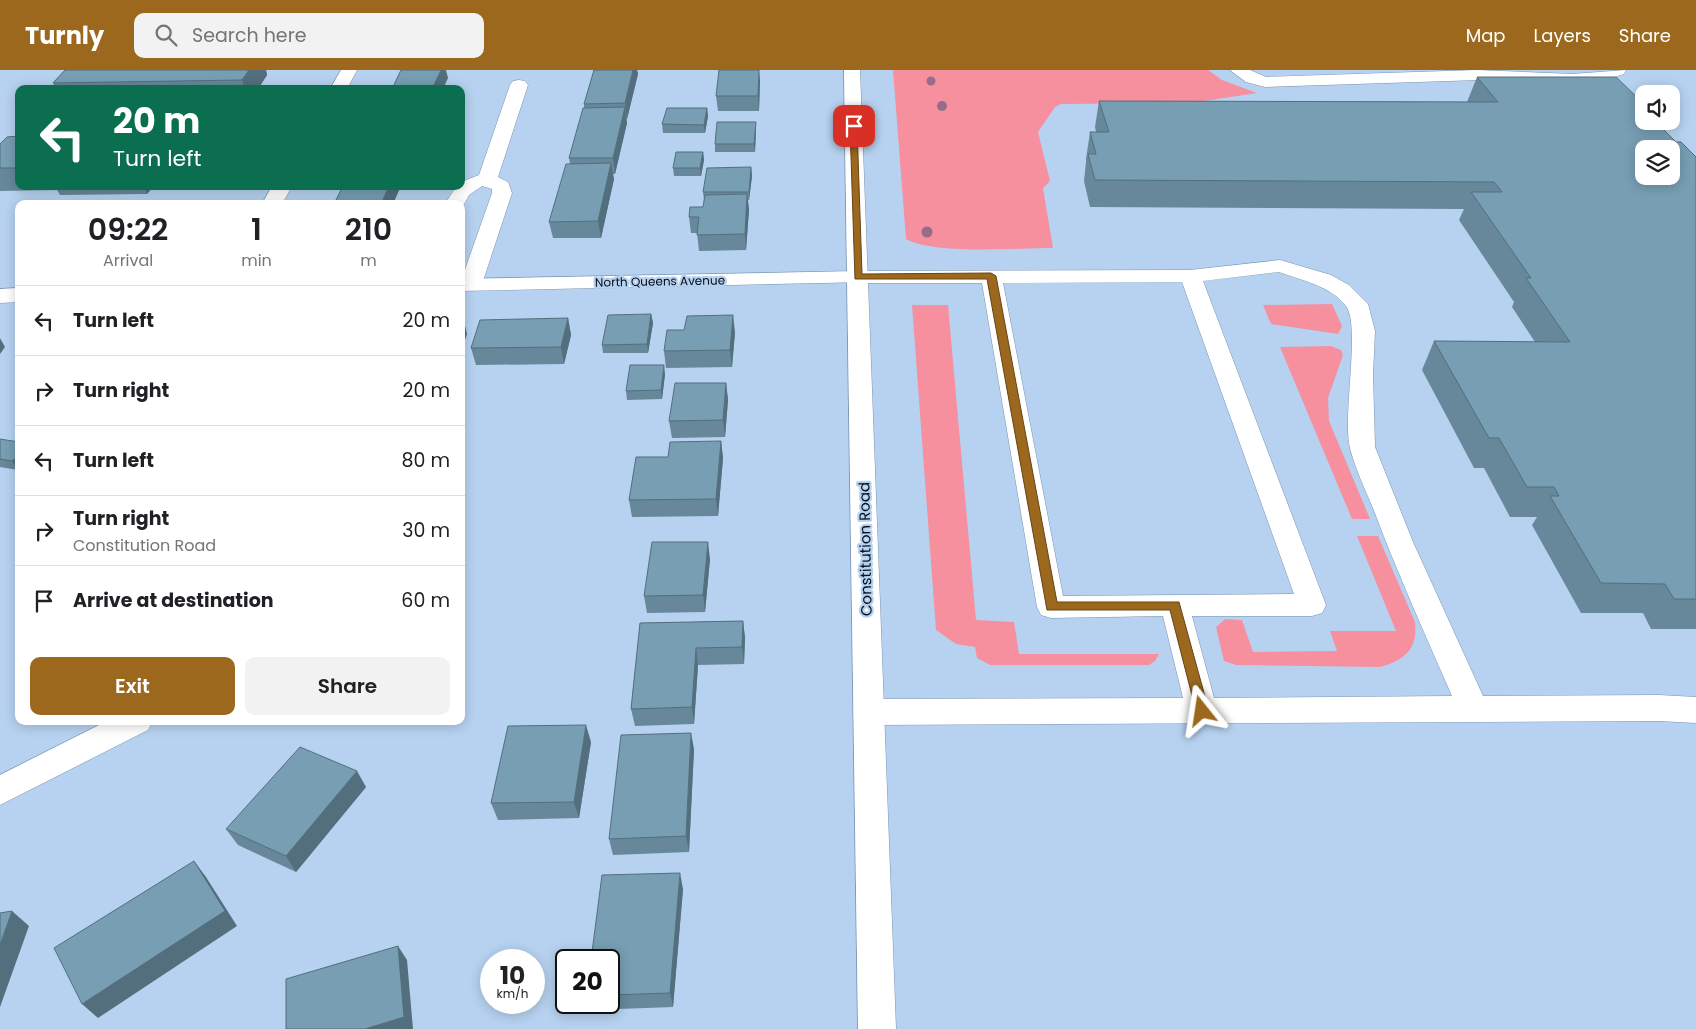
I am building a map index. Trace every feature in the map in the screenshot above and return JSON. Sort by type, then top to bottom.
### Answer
[{"type":"street","points":[[340,85],[349,70]]},
{"type":"street","name":"Constitution Road","points":[[852,70],[876,1029]]},
{"type":"street","points":[[1238,70],[1252,78],[1265,82],[1481,75],[1577,77],[1603,76],[1618,70]]},
{"type":"street","points":[[487,180],[519,85]]},
{"type":"street","points":[[465,187],[487,180],[501,186],[502,193],[466,285]]},
{"type":"street","name":"North Queens Avenue","points":[[466,285],[858,277],[1190,276],[1280,266],[1323,280],[1341,290],[1357,304],[1364,331],[1361,374],[1362,447],[1399,542],[1473,709]]},
{"type":"street","points":[[991,276],[1052,607],[1312,605],[1190,276]]},
{"type":"street","points":[[0,296],[15,296]]},
{"type":"street","points":[[1174,605],[1202,711]]},
{"type":"street","points":[[869,712],[1659,708],[1696,710]]},
{"type":"street","points":[[0,791],[130,725]]},
{"type":"shaded area","points":[[893,70],[1208,70],[1222,80],[1257,93],[1191,103],[1061,104],[1055,107],[1038,132],[1050,181],[1043,188],[1053,248],[956,249],[919,244],[906,239]]},
{"type":"shaded area","points":[[1332,304],[1342,326],[1338,334],[1271,324],[1263,305]]},
{"type":"shaded area","points":[[912,305],[948,305],[976,620],[1014,622],[1019,654],[1159,654],[1155,661],[1149,665],[990,665],[977,658],[975,647],[956,644],[936,630]]},
{"type":"shaded area","points":[[1331,346],[1341,350],[1343,355],[1328,398],[1329,421],[1370,519],[1352,519],[1280,347]]},
{"type":"shaded area","points":[[1357,536],[1378,536],[1415,622],[1412,646],[1403,657],[1380,667],[1236,665],[1224,661],[1216,627],[1225,619],[1242,620],[1253,652],[1337,651],[1330,631],[1396,631]]},
{"type":"building","points":[[65,70],[249,70],[242,80],[53,83]]},
{"type":"building","points":[[401,70],[441,70],[434,85],[394,85]]},
{"type":"building","points":[[594,70],[633,70],[625,103],[584,104]]},
{"type":"building","points":[[719,70],[759,70],[758,96],[716,96]]},
{"type":"building","points":[[1477,77],[1616,77],[1635,95],[1635,130],[1664,130],[1674,140],[1635,140],[1635,185],[1680,185],[1680,142],[1696,157],[1696,599],[1674,599],[1665,584],[1601,583],[1550,496],[1559,496],[1554,487],[1527,487],[1499,438],[1489,438],[1434,341],[1570,342],[1526,278],[1531,278],[1471,192],[1502,192],[1494,182],[1095,180],[1088,154],[1096,154],[1090,132],[1109,132],[1099,101],[1498,102]]},
{"type":"building","points":[[625,107],[613,158],[569,158],[583,108]]},
{"type":"building","points":[[667,108],[707,108],[704,125],[662,124]]},
{"type":"building","points":[[717,122],[756,122],[754,144],[715,144]]},
{"type":"building","points":[[15,136],[15,168],[0,168],[0,144],[7,137]]},
{"type":"building","points":[[676,152],[703,152],[700,168],[673,168]]},
{"type":"building","points":[[611,163],[598,221],[549,222],[566,164]]},
{"type":"building","points":[[751,167],[749,192],[703,192],[707,168]]},
{"type":"building","points":[[341,190],[387,190],[383,200],[336,200]]},
{"type":"building","points":[[747,194],[745,234],[697,235],[699,217],[689,217],[690,207],[703,207],[705,195]]},
{"type":"building","points":[[651,314],[647,344],[602,345],[608,315]]},
{"type":"building","points":[[733,315],[730,350],[664,351],[667,330],[684,330],[687,316]]},
{"type":"building","points":[[568,318],[561,347],[471,348],[480,320]]},
{"type":"building","points":[[630,365],[664,365],[661,390],[626,391]]},
{"type":"building","points":[[675,383],[726,383],[723,420],[669,421]]},
{"type":"building","points":[[0,439],[15,441],[15,458],[12,461],[0,459]]},
{"type":"building","points":[[721,441],[716,499],[629,500],[636,457],[668,457],[670,442]]},
{"type":"building","points":[[652,542],[708,542],[703,595],[644,596]]},
{"type":"building","points":[[743,621],[742,647],[696,648],[692,707],[631,709],[640,623]]},
{"type":"building","points":[[586,725],[574,802],[491,803],[508,726]]},
{"type":"building","points":[[691,733],[686,836],[609,839],[621,735]]},
{"type":"building","points":[[300,747],[357,771],[286,856],[226,829]]},
{"type":"building","points":[[194,861],[225,911],[82,1004],[54,948]]},
{"type":"building","points":[[680,873],[670,993],[620,995],[620,949],[592,949],[602,875]]},
{"type":"building","points":[[12,911],[0,945],[0,913]]},
{"type":"building","points":[[398,946],[404,1017],[365,1029],[286,1029],[286,979]]},
{"type":"route","points":[[854,126],[858,277],[991,276],[1052,607],[1174,605],[1202,711]]}]
